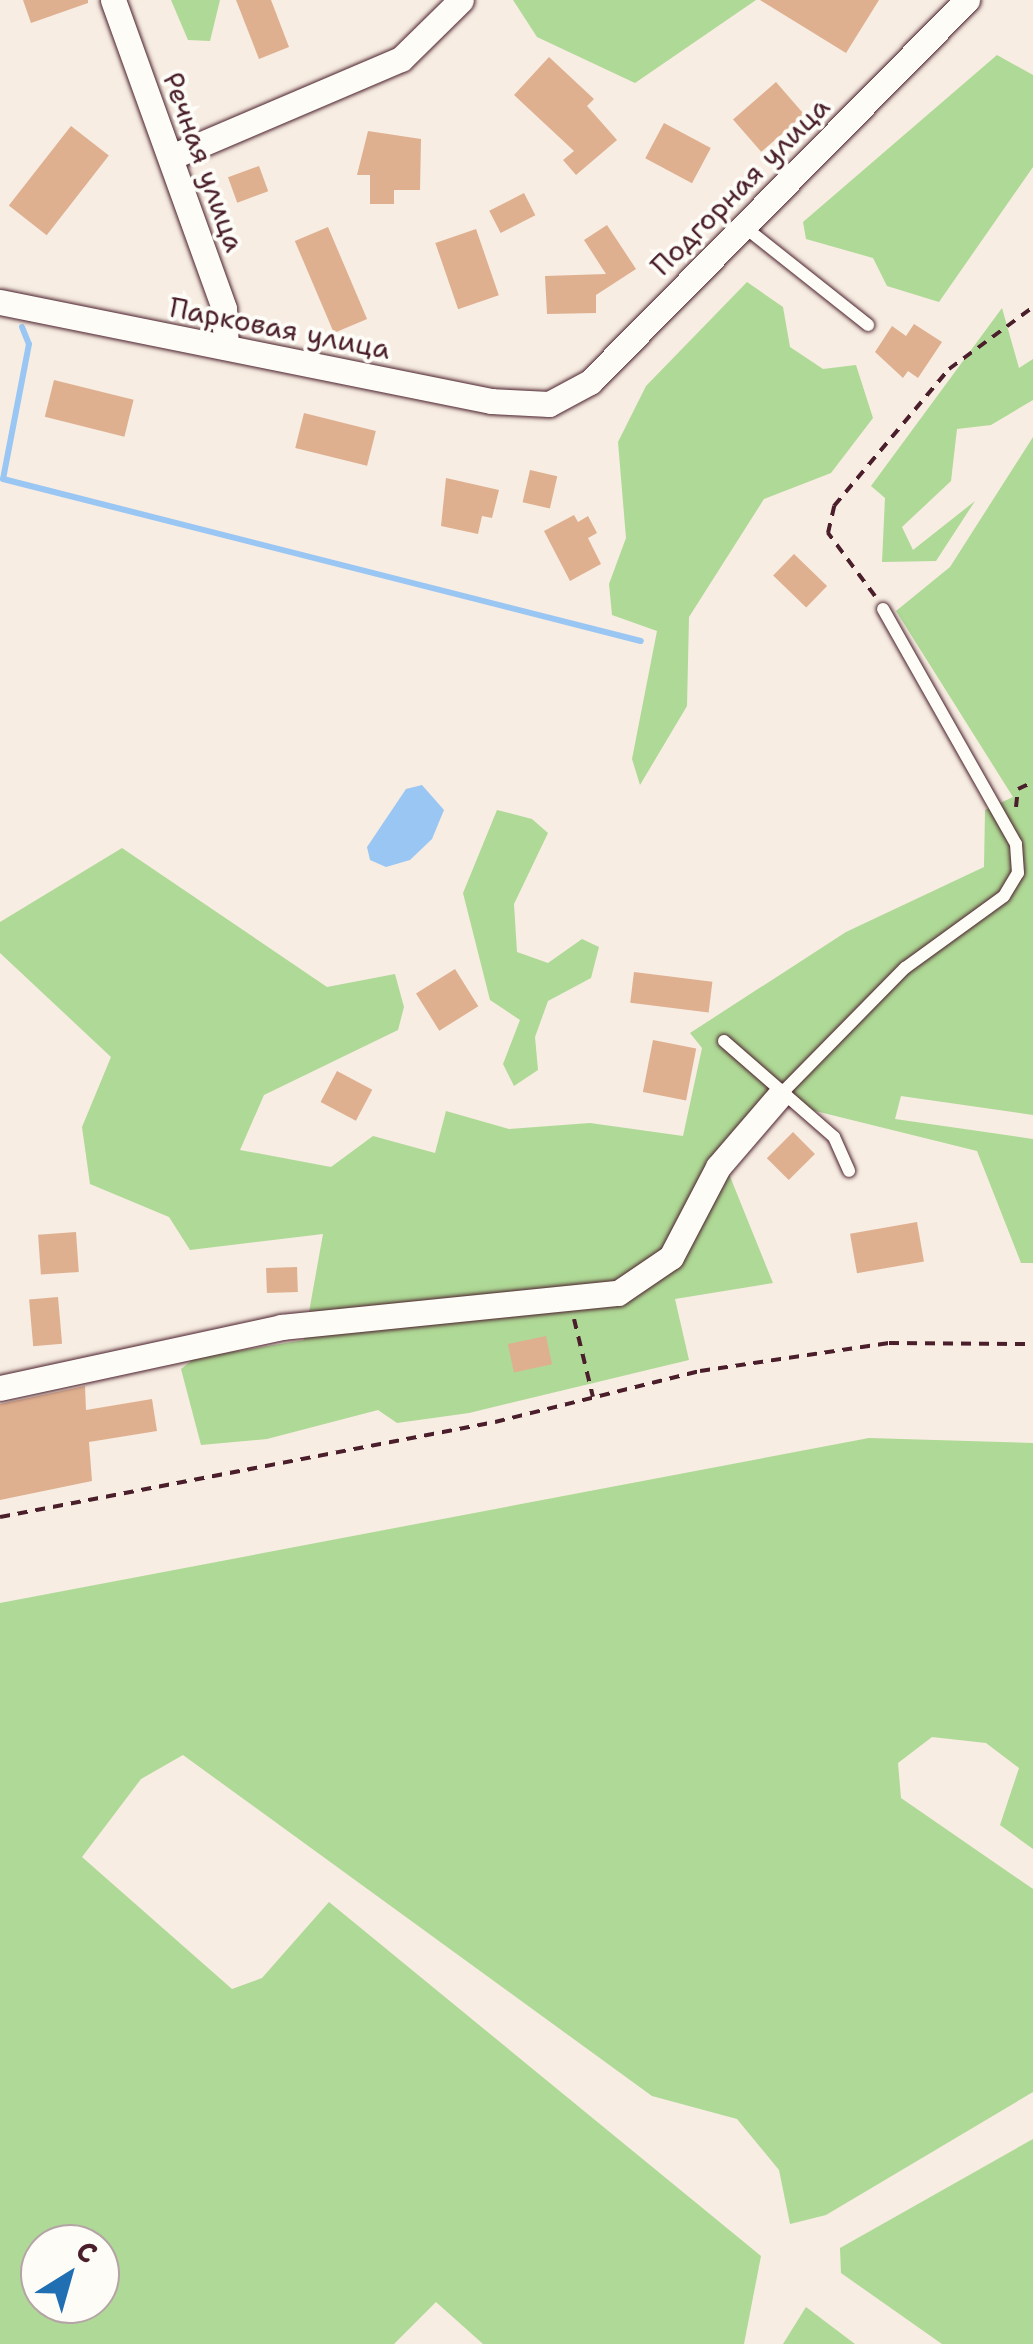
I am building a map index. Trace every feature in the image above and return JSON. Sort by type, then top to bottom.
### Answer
[{"type":"street","name":"Речная улица","points":[[113,0],[224,310],[226,347]]},
{"type":"street","points":[[171,157],[400,59],[461,0]]},
{"type":"street","name":"Подгорная улица","points":[[548,404],[590,382],[967,0]]},
{"type":"street","name":"Парковая улица","points":[[0,302],[491,401],[548,404]]},
{"type":"street","points":[[0,1388],[281,1327],[570,1302],[618,1293],[670,1257],[718,1166],[779,1096]]},
{"type":"lane","points":[[742,225],[868,325]]},
{"type":"lane","points":[[779,1096],[905,968],[1004,896],[1018,873],[1016,844],[883,609]]},
{"type":"lane","points":[[724,1042],[775,1078],[779,1096],[834,1137],[848,1171]]},
{"type":"path","points":[[883,609],[828,533],[834,506],[949,369],[1033,308]]},
{"type":"path","points":[[1018,790],[1033,782]]},
{"type":"path","points":[[570,1302],[593,1397]]},
{"type":"path","points":[[0,1517],[593,1397],[700,1371],[889,1343],[1033,1344]]},
{"type":"green space","points":[[171,0],[220,0],[210,41],[188,40]]},
{"type":"green space","points":[[513,0],[756,0],[635,83],[537,37]]},
{"type":"green space","points":[[997,55],[1033,75],[1033,167],[939,302],[887,286],[873,258],[806,239],[803,222]]},
{"type":"green space","points":[[747,282],[783,307],[790,347],[823,369],[856,365],[873,418],[831,473],[764,499],[689,617],[687,706],[640,785],[632,759],[657,631],[612,615],[609,584],[626,538],[618,442],[646,386]]},
{"type":"green space","points":[[1002,308],[1019,368],[1033,359],[1033,400],[991,425],[957,429],[951,481],[902,527],[913,550],[975,501],[936,561],[882,562],[885,498],[871,486]]},
{"type":"green space","points":[[1033,437],[1033,1115],[901,1096],[895,1119],[1033,1139],[1033,1263],[1021,1263],[977,1151],[783,1103],[729,1174],[773,1283],[675,1299],[689,1360],[469,1413],[397,1423],[378,1410],[267,1439],[201,1445],[181,1369],[195,1358],[304,1340],[323,1234],[190,1250],[169,1217],[90,1184],[82,1127],[111,1057],[0,953],[0,922],[122,848],[327,987],[395,974],[404,1007],[398,1030],[264,1095],[240,1150],[331,1167],[373,1136],[435,1153],[446,1111],[509,1129],[590,1123],[683,1136],[702,1048],[690,1033],[846,932],[984,867],[985,810],[1013,797],[896,611],[950,567]]},
{"type":"green space","points":[[497,810],[532,819],[548,833],[514,904],[517,952],[548,963],[582,939],[599,947],[591,978],[548,1001],[535,1037],[538,1070],[514,1086],[503,1064],[520,1020],[490,1000],[463,893]]},
{"type":"green space","points":[[869,1438],[1033,1443],[1033,1849],[1000,1825],[1019,1768],[986,1743],[932,1737],[898,1763],[901,1798],[1033,1889],[1033,2092],[826,2215],[790,2224],[779,2170],[737,2119],[652,2096],[183,1755],[141,1779],[82,1857],[232,1989],[262,1978],[329,1902],[761,2256],[744,2344],[483,2344],[436,2302],[394,2344],[0,2344],[0,1603]]},
{"type":"green space","points":[[1033,2139],[1033,2344],[942,2344],[841,2273],[840,2248]]},
{"type":"green space","points":[[806,2307],[855,2344],[783,2344]]},
{"type":"water","points":[[422,785],[444,810],[432,839],[410,860],[386,867],[370,860],[367,847],[406,789]]},
{"type":"building","points":[[23,0],[88,0],[88,3],[31,23]]},
{"type":"building","points":[[236,0],[271,0],[289,47],[259,59]]},
{"type":"building","points":[[760,0],[879,0],[846,53]]},
{"type":"building","points":[[549,57],[594,99],[587,106],[617,140],[576,175],[563,160],[574,151],[514,95]]},
{"type":"building","points":[[776,82],[804,114],[761,152],[733,119]]},
{"type":"building","points":[[664,123],[711,148],[692,183],[645,158]]},
{"type":"building","points":[[71,126],[109,156],[47,235],[9,206]]},
{"type":"building","points":[[368,131],[421,139],[420,190],[394,190],[394,204],[370,204],[370,175],[357,175]]},
{"type":"building","points":[[259,166],[268,191],[237,203],[228,177]]},
{"type":"building","points":[[524,193],[535,215],[501,233],[489,211]]},
{"type":"building","points":[[607,225],[636,269],[596,295],[596,313],[547,314],[545,276],[606,274],[584,240]]},
{"type":"building","points":[[328,227],[367,319],[334,333],[295,241]]},
{"type":"building","points":[[476,229],[499,295],[458,309],[435,243]]},
{"type":"building","points":[[914,324],[942,342],[918,378],[908,371],[903,378],[875,352],[892,326],[906,336]]},
{"type":"building","points":[[54,380],[134,400],[124,437],[45,417]]},
{"type":"building","points":[[304,413],[376,431],[367,466],[295,448]]},
{"type":"building","points":[[530,470],[557,476],[550,508],[523,502]]},
{"type":"building","points":[[446,478],[499,490],[492,518],[482,516],[478,534],[441,526]]},
{"type":"building","points":[[574,515],[578,522],[588,516],[597,533],[588,538],[601,564],[570,581],[544,531]]},
{"type":"building","points":[[794,554],[827,586],[806,608],[773,576]]},
{"type":"building","points":[[455,969],[478,1006],[439,1031],[416,993]]},
{"type":"building","points":[[634,972],[712,982],[709,1012],[630,1003]]},
{"type":"building","points":[[653,1040],[696,1048],[686,1100],[643,1092]]},
{"type":"building","points":[[337,1071],[372,1090],[356,1121],[321,1102]]},
{"type":"building","points":[[793,1132],[815,1154],[789,1180],[767,1158]]},
{"type":"building","points":[[917,1222],[924,1261],[857,1273],[850,1234]]},
{"type":"building","points":[[76,1232],[79,1272],[41,1275],[38,1235]]},
{"type":"building","points":[[297,1267],[298,1292],[267,1293],[266,1268]]},
{"type":"building","points":[[58,1297],[62,1344],[33,1346],[29,1300]]},
{"type":"building","points":[[546,1336],[552,1364],[514,1372],[508,1344]]},
{"type":"building","points":[[85,1386],[86,1410],[152,1399],[157,1431],[89,1442],[92,1481],[0,1500],[0,1404]]},
{"type":"waterway","points":[[22,327],[29,344],[3,479],[641,641]]}]
